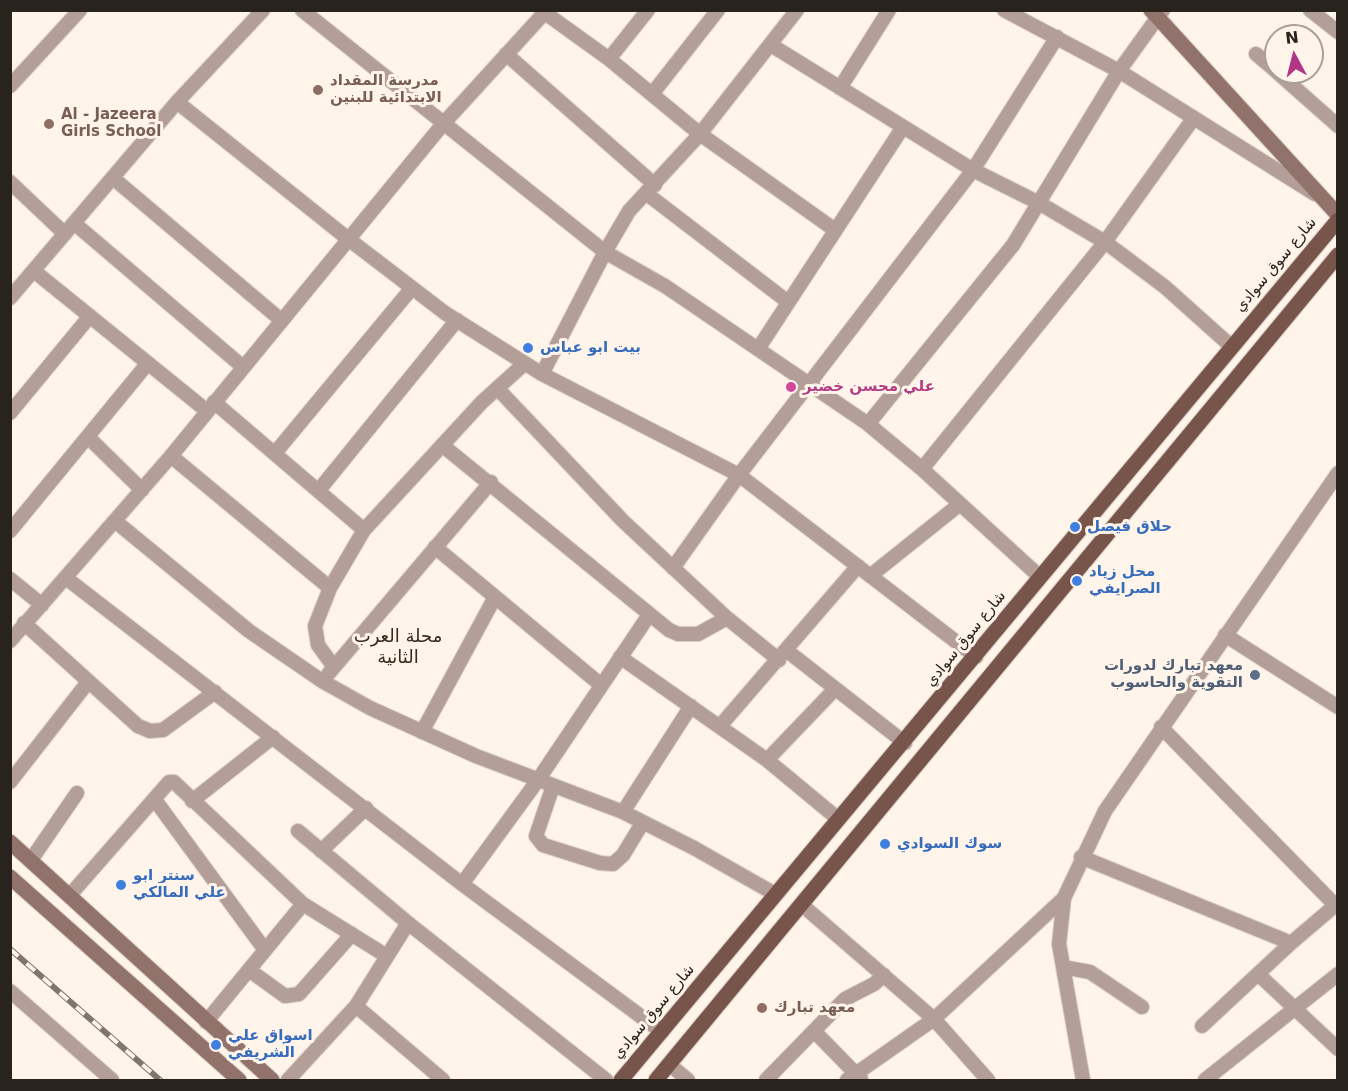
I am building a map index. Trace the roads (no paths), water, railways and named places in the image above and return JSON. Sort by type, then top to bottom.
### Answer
[{"type":"main road","name":"شارع سوق سوادي","points":[[621,1080],[837,818],[904,743],[976,657],[1039,576],[1338,220]]},
{"type":"main road","points":[[656,1080],[1338,255]]},
{"type":"main road","points":[[860,792],[881,810]]},
{"type":"street","points":[[10,86],[80,10]]},
{"type":"street","points":[[10,298],[177,102],[263,10]]},
{"type":"street","points":[[303,10],[442,124],[605,252],[665,286],[811,382],[868,424],[922,469],[1039,576]]},
{"type":"street","points":[[609,59],[648,10]]},
{"type":"street","points":[[652,94],[718,10]]},
{"type":"street","points":[[542,374],[605,252],[629,211],[651,190],[700,134],[797,10]]},
{"type":"street","points":[[840,88],[889,10]]},
{"type":"street","points":[[1004,10],[1119,71],[1316,195]]},
{"type":"street","points":[[1310,10],[1338,32]]},
{"type":"street","points":[[10,641],[171,456],[442,124],[544,11],[609,59],[700,134],[835,230]]},
{"type":"street","points":[[868,424],[1013,245],[1156,13],[1316,195],[1338,215]]},
{"type":"street","points":[[674,568],[739,476],[973,170],[1057,37]]},
{"type":"street","points":[[771,45],[973,170],[1040,203],[1105,242],[1165,287],[1232,347]]},
{"type":"street","points":[[506,54],[651,190],[788,302]]},
{"type":"street","points":[[1256,54],[1264,61]]},
{"type":"street","points":[[1290,84],[1338,126]]},
{"type":"street","points":[[177,102],[347,238],[457,320],[542,374],[739,476],[976,657]]},
{"type":"street","points":[[922,469],[1105,242],[1193,119]]},
{"type":"street","points":[[758,349],[903,127]]},
{"type":"street","points":[[113,178],[281,320]]},
{"type":"street","points":[[10,182],[243,367]]},
{"type":"street","points":[[34,271],[148,363],[275,453],[364,530]]},
{"type":"street","points":[[275,453],[412,288]]},
{"type":"street","points":[[10,413],[90,316]]},
{"type":"street","points":[[319,490],[457,320]]},
{"type":"street","points":[[10,531],[148,363]]},
{"type":"street","points":[[334,667],[318,645],[315,636],[317,616],[330,588],[364,530],[442,445],[497,388],[524,364]]},
{"type":"street","points":[[497,388],[623,520],[727,618],[835,689],[904,743]]},
{"type":"street","points":[[88,437],[142,490]]},
{"type":"street","points":[[442,445],[491,482],[649,615],[678,634],[688,636],[707,630],[727,618]]},
{"type":"street","points":[[171,456],[330,588]]},
{"type":"street","points":[[1083,1080],[1059,944],[1064,898],[1081,857],[1105,811],[1338,473]]},
{"type":"street","points":[[322,681],[491,482]]},
{"type":"street","points":[[870,576],[960,504]]},
{"type":"street","points":[[115,521],[249,631],[322,681],[422,732],[622,812],[775,894]]},
{"type":"street","points":[[435,547],[601,685]]},
{"type":"street","points":[[720,726],[858,566]]},
{"type":"street","points":[[66,578],[462,884],[662,1032]]},
{"type":"street","points":[[10,579],[42,605]]},
{"type":"street","points":[[422,732],[495,597]]},
{"type":"street","points":[[462,884],[538,780],[649,615]]},
{"type":"street","points":[[24,623],[138,726],[150,731],[163,730],[215,692]]},
{"type":"street","points":[[1225,635],[1338,707]]},
{"type":"street","points":[[620,657],[767,760],[837,818]]},
{"type":"street","points":[[10,782],[88,682]]},
{"type":"street","points":[[767,760],[835,689]]},
{"type":"street","points":[[622,812],[691,706]]},
{"type":"street","points":[[1161,728],[1336,904],[1202,1026]]},
{"type":"street","points":[[192,801],[273,737]]},
{"type":"street","points":[[70,895],[169,782],[174,782],[303,904],[385,955]]},
{"type":"street","points":[[553,786],[536,836],[543,845],[600,863],[613,864],[623,855],[643,822]]},
{"type":"street","points":[[31,860],[77,793]]},
{"type":"street","points":[[154,800],[265,950]]},
{"type":"street","points":[[321,851],[366,808]]},
{"type":"street","points":[[298,831],[408,923],[606,1080]]},
{"type":"street","points":[[10,842],[272,1080]]},
{"type":"street","points":[[1081,857],[1291,943]]},
{"type":"street","points":[[10,877],[240,1080]]},
{"type":"street","points":[[814,1032],[855,1078],[934,1019],[1064,898]]},
{"type":"street","points":[[206,1022],[303,904]]},
{"type":"street","points":[[802,905],[934,1019],[988,1080]]},
{"type":"street","points":[[288,1080],[356,1006],[385,955],[408,923]]},
{"type":"street","points":[[249,970],[285,996],[299,994],[352,934]]},
{"type":"street","points":[[104,960],[119,941]]},
{"type":"street","points":[[1063,967],[1090,972],[1142,1007]]},
{"type":"street","points":[[1258,974],[1338,1049]]},
{"type":"street","points":[[1205,1080],[1338,974]]},
{"type":"street","points":[[766,1080],[851,994],[874,984],[884,975]]},
{"type":"street","points":[[10,991],[112,1080]]},
{"type":"street","points":[[356,1006],[443,1080]]},
{"type":"street","points":[[669,1064],[688,1080]]},
{"type":"railway","points":[[10,949],[160,1080]]},
{"type":"place","name":"مدرسة المقداد الابتدائية للبنين","points":[[318,90]]},
{"type":"place","name":"Al - Jazeera Girls School","points":[[49,124]]},
{"type":"place","name":"بيت ابو عباس","points":[[528,348]]},
{"type":"place","name":"علي محسن خضير","points":[[791,387]]},
{"type":"place","name":"حلاق فيصل","points":[[1075,527]]},
{"type":"place","name":"محل زياد الصرايفي","points":[[1077,581]]},
{"type":"place","name":"معهد تبارك لدورات التقوية والحاسوب","points":[[1255,675]]},
{"type":"place","name":"سوك السوادي","points":[[885,844]]},
{"type":"place","name":"سنتر ابو علي المالكي","points":[[121,885]]},
{"type":"place","name":"معهد تبارك","points":[[762,1008]]},
{"type":"place","name":"اسواق علي الشريفي","points":[[216,1045]]},
{"type":"district","name":"محلة العرب الثانية","points":[[398,647]]}]
